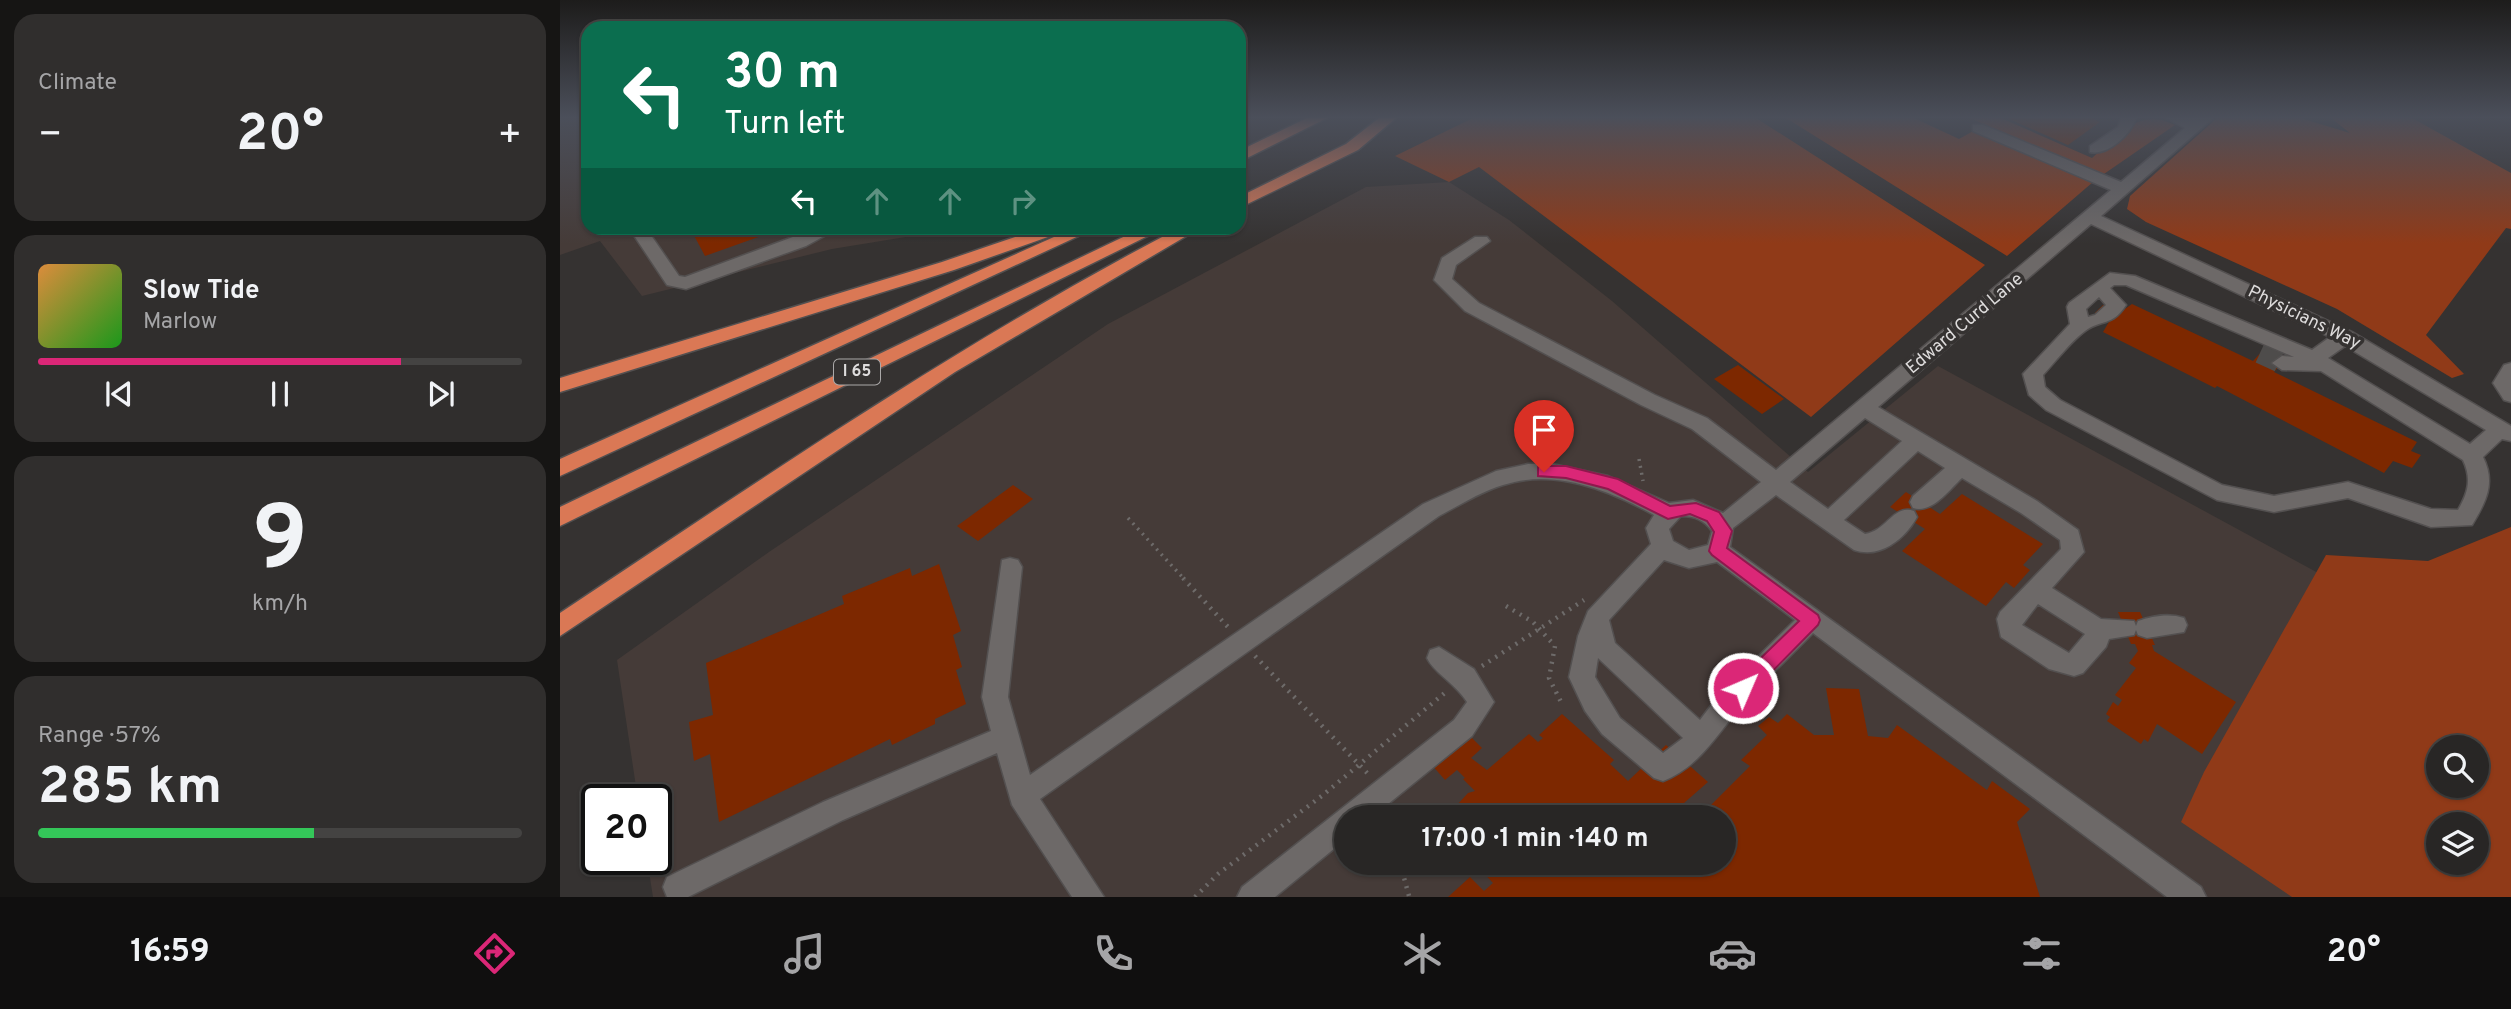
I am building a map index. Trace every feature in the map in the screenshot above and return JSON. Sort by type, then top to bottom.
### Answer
[{"type":"highway","points":[[1246,184],[1295,160]]},
{"type":"highway","points":[[1246,199],[1325,160]]},
{"type":"highway","points":[[560,385],[948,266],[1036,235]]},
{"type":"highway","name":"I 65","points":[[560,468],[1072,235]]},
{"type":"highway","name":"I 65","points":[[560,517],[1141,235]]},
{"type":"highway","points":[[560,626],[961,360],[1082,286],[1178,235]]},
{"type":"street","points":[[2053,160],[2124,190]]},
{"type":"street","name":"Edward Curd Lane","points":[[1719,538],[1775,483],[2159,160]]},
{"type":"street","name":"Physicians Way","points":[[2089,217],[2345,336],[2506,432]]},
{"type":"street","points":[[641,235],[673,281],[686,283],[815,235]]},
{"type":"street","points":[[1481,241],[1448,262],[1443,280],[1472,307],[1648,400],[1670,407],[1709,427],[1775,483],[1862,544],[1884,540],[1961,467]]},
{"type":"street","points":[[2110,279],[2129,280],[2321,361],[2471,455],[2480,470],[2479,494],[2464,519],[2431,518],[2348,490],[2274,504],[2217,492],[2053,405],[2036,390],[2033,374],[2080,325],[2076,307],[2110,279]]},
{"type":"street","points":[[2250,332],[2249,340],[2260,353]]},
{"type":"street","points":[[2282,363],[2309,366],[2321,361],[2345,336]]},
{"type":"street","points":[[2511,370],[2503,383],[2511,395]]},
{"type":"street","points":[[1865,408],[2070,536],[2073,552],[2009,619],[2010,630],[2058,661],[2074,665],[2097,640],[2097,629]]},
{"type":"street","points":[[2471,455],[2506,432]]},
{"type":"street","points":[[1829,521],[1916,440]]},
{"type":"street","points":[[1022,796],[1431,510],[1480,484],[1522,472],[1566,472],[1612,484],[1668,513],[1690,508],[1703,511],[1719,538],[1811,620],[2180,894]]},
{"type":"street","points":[[1668,513],[1657,528],[1663,547],[1673,555],[1698,560],[1719,538]]},
{"type":"street","points":[[1663,547],[1614,596],[1597,618],[1590,636],[1583,677],[1594,703],[1611,726],[1663,769],[1702,739],[1728,703],[1811,620]]},
{"type":"street","points":[[1010,567],[995,697],[1022,796],[1089,897]]},
{"type":"street","points":[[2036,590],[2097,629],[2175,625]]},
{"type":"street","points":[[1597,618],[1604,648],[1702,739]]},
{"type":"street","points":[[1366,805],[1463,728],[1481,702],[1465,677],[1440,658]]},
{"type":"street","points":[[677,887],[822,816],[1006,737]]},
{"type":"street","points":[[1252,897],[1334,831]]},
{"type":"path","points":[[1128,518],[1384,791]]},
{"type":"path","points":[[1506,606],[1517,610],[1541,628],[1555,646],[1549,678],[1562,704]]},
{"type":"path","points":[[1403,875],[1409,896]]},
{"type":"shaded area","points":[[560,160],[581,160],[581,235],[918,235],[832,249],[642,296],[600,241],[560,255]]},
{"type":"shaded area","points":[[1403,160],[1821,160],[1985,265],[1811,417],[1479,167],[1449,182]]},
{"type":"shaded area","points":[[1853,160],[2043,160],[2093,182],[2007,256]]},
{"type":"shaded area","points":[[2065,160],[2124,160],[2101,176]]},
{"type":"shaded area","points":[[2170,160],[2487,160],[2511,173],[2511,229],[2506,228],[2426,335],[2464,374],[2452,378],[2337,309],[2146,222],[2127,209],[2130,196]]},
{"type":"shaded area","points":[[1449,182],[1509,220],[1612,301],[1808,472],[1938,366],[2342,586],[2351,897],[653,897],[650,875],[672,875],[672,784],[636,784],[617,660],[769,552],[1108,324],[1366,187]]},
{"type":"shaded area","points":[[2511,527],[2511,897],[2292,897],[2181,822],[2204,772],[2326,555],[2428,561]]},
{"type":"building","points":[[694,235],[764,235],[705,256]]},
{"type":"building","points":[[2132,304],[2253,361],[2265,348],[2286,358],[2274,372],[2417,442],[2411,451],[2421,455],[2412,468],[2393,461],[2384,473],[2217,386],[2215,388],[2103,332],[2110,320],[2095,313],[2103,305],[2119,313]]},
{"type":"building","points":[[1738,365],[1784,399],[1762,414],[1714,379]]},
{"type":"building","points":[[1013,485],[1033,499],[978,541],[957,526]]},
{"type":"building","points":[[1906,492],[1940,514],[1962,494],[2043,544],[2023,565],[2030,570],[2014,588],[2006,582],[1986,606],[1902,551],[1925,529],[1890,507]]},
{"type":"building","points":[[939,564],[961,631],[953,635],[962,667],[956,670],[966,704],[935,719],[935,724],[892,745],[890,739],[719,822],[710,754],[694,761],[689,722],[713,715],[706,663],[844,604],[842,596],[910,568],[912,576]]},
{"type":"building","points":[[2118,612],[2140,612],[2155,645],[2152,645],[2154,651],[2236,702],[2202,754],[2157,724],[2148,742],[2144,739],[2141,744],[2107,721],[2110,717],[2106,714],[2113,702],[2118,706],[2122,700],[2115,695],[2136,668],[2129,663],[2138,651],[2135,644],[2131,644]]},
{"type":"building","points":[[1826,688],[1859,689],[1868,736],[1888,738],[1897,725],[1987,790],[1992,781],[2030,809],[2017,822],[2040,897],[1448,897],[1470,877],[1484,891],[1493,883],[1485,875],[1736,875],[1736,805],[1711,805],[1750,766],[1741,760],[1767,735],[1758,726],[1769,717],[1778,723],[1787,714],[1814,735],[1834,735]]},
{"type":"building","points":[[1562,714],[1614,760],[1610,764],[1628,781],[1666,745],[1708,782],[1682,805],[1457,805],[1468,793],[1475,791],[1457,770],[1445,780],[1424,756],[1460,726],[1482,748],[1471,758],[1487,770],[1529,734],[1538,742],[1543,738],[1539,735]]},
{"type":"tunnel","points":[[2260,353],[2282,363]]},
{"type":"route","points":[[1544,472],[1566,472],[1612,484],[1668,513],[1690,508],[1713,516],[1721,525],[1724,538],[1718,551],[1811,620],[1743,688]]}]
